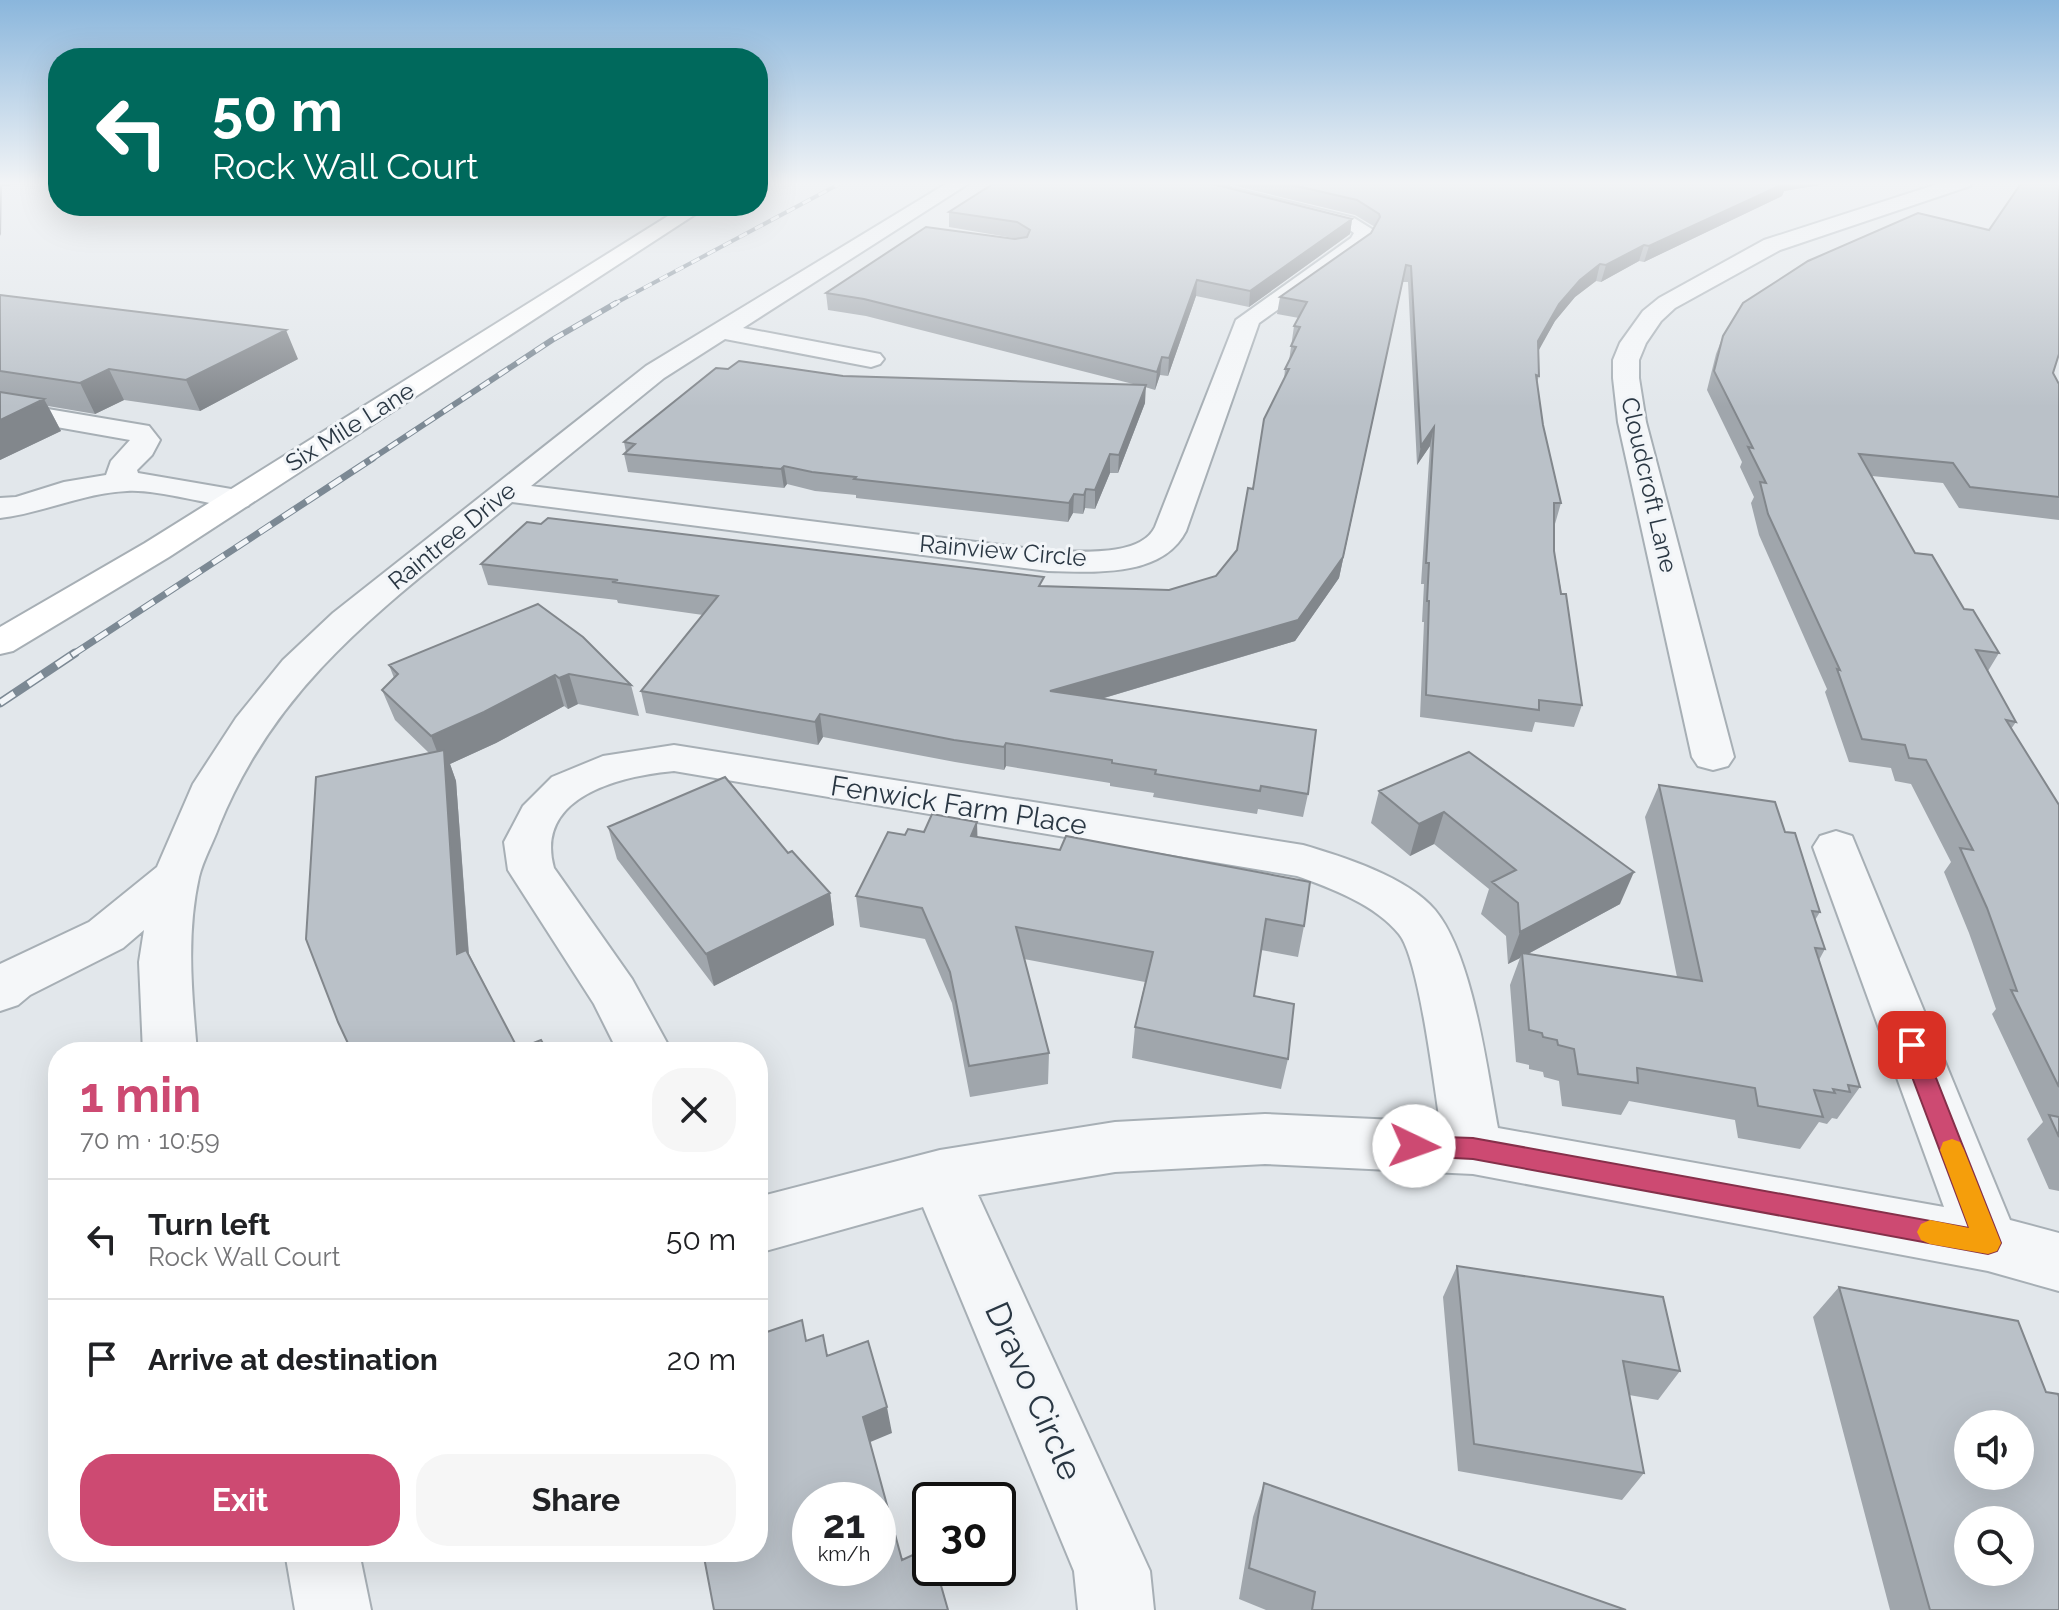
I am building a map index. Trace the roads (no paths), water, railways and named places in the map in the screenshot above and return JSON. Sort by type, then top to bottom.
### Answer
[{"type":"street","name":"Six Mile Lane","points":[[0,643],[237,499],[618,257]]},
{"type":"street","name":"Raintree Drive","points":[[169,1042],[164,962],[176,876],[215,784],[250,727],[297,668],[346,621],[624,395],[720,331],[856,257]]},
{"type":"street","name":"Rainview Circle","points":[[507,492],[1048,561],[1115,559],[1145,552],[1165,540],[1178,513],[1248,320],[1338,257]]},
{"type":"street","name":"Cloudcroft Lane","points":[[1713,757],[1632,422],[1626,360],[1633,343],[1652,316],[1667,303],[1750,257]]},
{"type":"street","points":[[720,331],[871,359]]},
{"type":"street","points":[[0,409],[139,432],[145,440],[142,449],[122,467],[121,475],[129,481]]},
{"type":"street","points":[[0,508],[20,506],[64,491],[129,481],[237,499]]},
{"type":"street","name":"Fenwick Farm Place","points":[[640,1042],[614,993],[531,870],[526,847],[532,824],[548,803],[574,783],[606,768],[638,760],[674,758],[1303,861],[1345,875],[1418,923],[1435,954],[1473,1149]]},
{"type":"street","points":[[1836,847],[2038,1263]]},
{"type":"street","points":[[0,991],[12,981],[106,935],[176,876]]},
{"type":"street","points":[[768,1222],[940,1176],[1115,1147],[1265,1139],[1473,1149],[2038,1263]]},
{"type":"street","name":"Dravo Circle","points":[[940,1176],[1112,1571],[1116,1610]]},
{"type":"street","points":[[324,1562],[333,1610]]},
{"type":"railway","points":[[612,305],[702,257]]},
{"type":"railway","points":[[370,460],[552,340],[616,303]]},
{"type":"railway","points":[[72,655],[373,458]]},
{"type":"railway","points":[[0,703],[72,655]]}]
